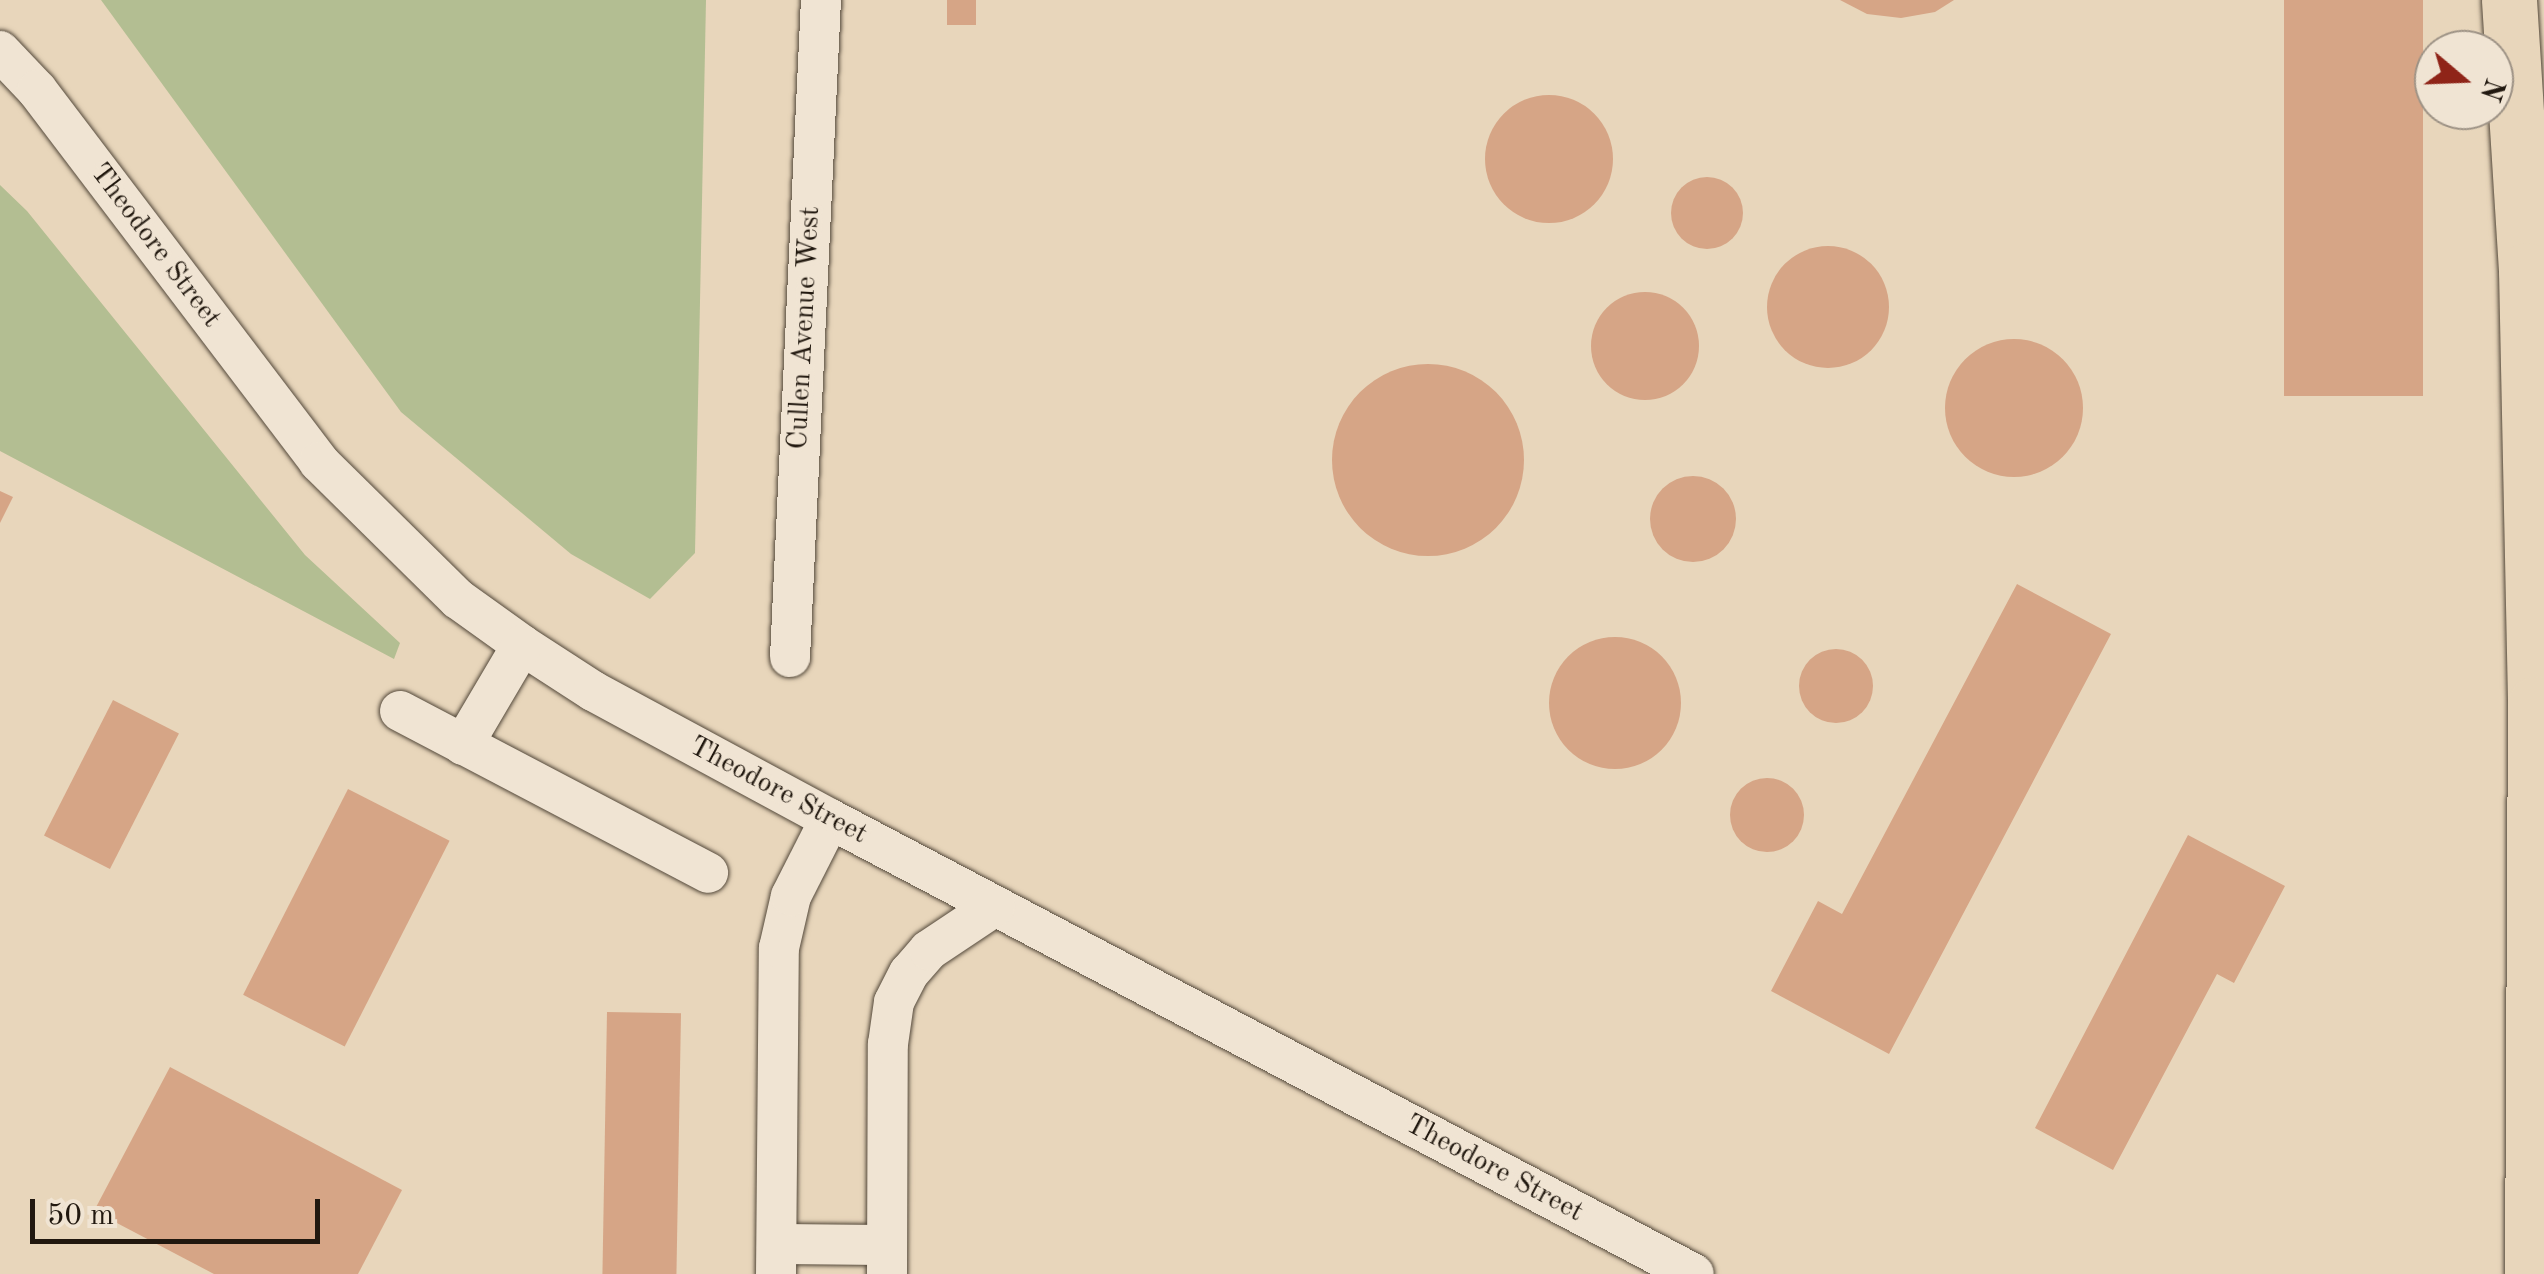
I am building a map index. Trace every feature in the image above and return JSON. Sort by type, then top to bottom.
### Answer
[{"type":"highway","points":[[2509,0],[2526,270],[2540,697],[2532,1274]]},
{"type":"street","name":"Cullen Avenue West","points":[[790,656],[820,0]]},
{"type":"street","name":"Theodore Street","points":[[0,26],[37,90]]},
{"type":"street","name":"Theodore Street","points":[[0,51],[37,90],[318,462],[458,599],[592,691],[1694,1274]]},
{"type":"street","points":[[463,744],[522,645]]},
{"type":"street","points":[[400,711],[708,873]]},
{"type":"street","points":[[830,819],[792,896],[779,948],[776,1259],[887,1260],[888,1044],[894,1002],[909,973],[929,950],[995,906]]},
{"type":"green space","points":[[101,0],[706,0],[695,553],[650,599],[571,554],[401,412]]},
{"type":"green space","points":[[0,185],[27,211],[305,555],[400,643],[394,659],[0,451]]},
{"type":"building","points":[[947,0],[976,0],[976,25],[947,25]]},
{"type":"building","points":[[1840,0],[1954,0],[1935,12],[1901,18],[1867,14]]},
{"type":"building","points":[[2284,0],[2423,0],[2423,30],[2414,30],[2414,130],[2423,130],[2423,396],[2284,396]]},
{"type":"building","points":[[1549,95],[1573,100],[1594,114],[1608,135],[1613,159],[1608,183],[1594,204],[1573,218],[1549,223],[1525,218],[1504,204],[1490,183],[1485,159],[1490,135],[1504,114],[1525,100]]},
{"type":"building","points":[[1707,177],[1732,188],[1743,213],[1732,238],[1707,249],[1682,238],[1671,213],[1682,188]]},
{"type":"building","points":[[1828,246],[1851,251],[1871,264],[1884,284],[1889,307],[1884,330],[1871,350],[1851,363],[1828,368],[1805,363],[1785,350],[1772,330],[1767,307],[1772,284],[1785,264],[1805,251]]},
{"type":"building","points":[[1645,292],[1666,296],[1684,307],[1695,325],[1699,346],[1695,367],[1684,385],[1666,396],[1645,400],[1624,396],[1606,385],[1595,367],[1591,346],[1595,325],[1606,307],[1624,296]]},
{"type":"building","points":[[2014,339],[2040,344],[2063,359],[2078,382],[2083,408],[2078,434],[2063,457],[2040,472],[2014,477],[1988,472],[1965,457],[1950,434],[1945,408],[1950,382],[1965,359],[1988,344]]},
{"type":"building","points":[[1428,364],[1465,371],[1496,392],[1517,423],[1524,460],[1517,497],[1496,528],[1465,549],[1428,556],[1391,549],[1360,528],[1339,497],[1332,460],[1339,423],[1360,392],[1391,371]]},
{"type":"building","points":[[1693,476],[1723,489],[1736,519],[1723,549],[1693,562],[1663,549],[1650,519],[1663,489]]},
{"type":"building","points":[[0,491],[13,497],[0,523]]},
{"type":"building","points":[[2017,584],[2111,634],[1889,1054],[1771,991],[1818,901],[1842,914]]},
{"type":"building","points":[[1615,637],[1640,642],[1662,656],[1676,678],[1681,703],[1676,728],[1662,750],[1640,764],[1615,769],[1590,764],[1568,750],[1554,728],[1549,703],[1554,678],[1568,656],[1590,642]]},
{"type":"building","points":[[1836,649],[1862,660],[1873,686],[1862,712],[1836,723],[1810,712],[1799,686],[1810,660]]},
{"type":"building","points":[[113,700],[179,734],[110,869],[44,835]]},
{"type":"building","points":[[1767,778],[1793,789],[1804,815],[1793,841],[1767,852],[1741,841],[1730,815],[1741,789]]},
{"type":"building","points":[[348,789],[450,841],[345,1047],[243,995]]},
{"type":"building","points":[[2188,835],[2285,886],[2234,983],[2217,974],[2113,1170],[2035,1128]]},
{"type":"building","points":[[607,1012],[681,1013],[676,1274],[602,1274]]},
{"type":"building","points":[[170,1067],[402,1190],[358,1274],[214,1274],[94,1211]]}]
